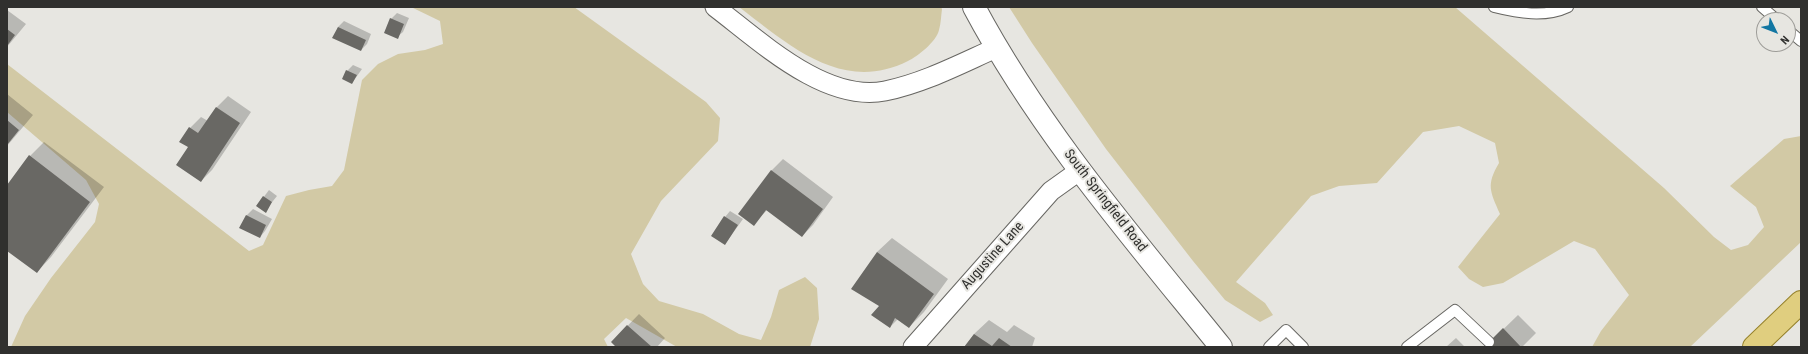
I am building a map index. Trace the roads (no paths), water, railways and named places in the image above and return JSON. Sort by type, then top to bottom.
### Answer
[{"type":"main road","name":"South Springfield Road","points":[[974,7],[996,48],[1079,171],[1221,347]]},
{"type":"main road","points":[[1754,347],[1801,302]]},
{"type":"street","points":[[715,7],[790,63],[818,80],[852,91],[884,91],[920,81],[996,48]]},
{"type":"street","name":"Augustine Lane","points":[[913,347],[1051,191],[1079,171]]},
{"type":"lane","points":[[1494,7],[1526,14],[1560,11],[1568,7]]},
{"type":"lane","points":[[1407,347],[1455,310],[1489,342]]},
{"type":"lane","points":[[1269,347],[1286,330],[1303,347]]}]
